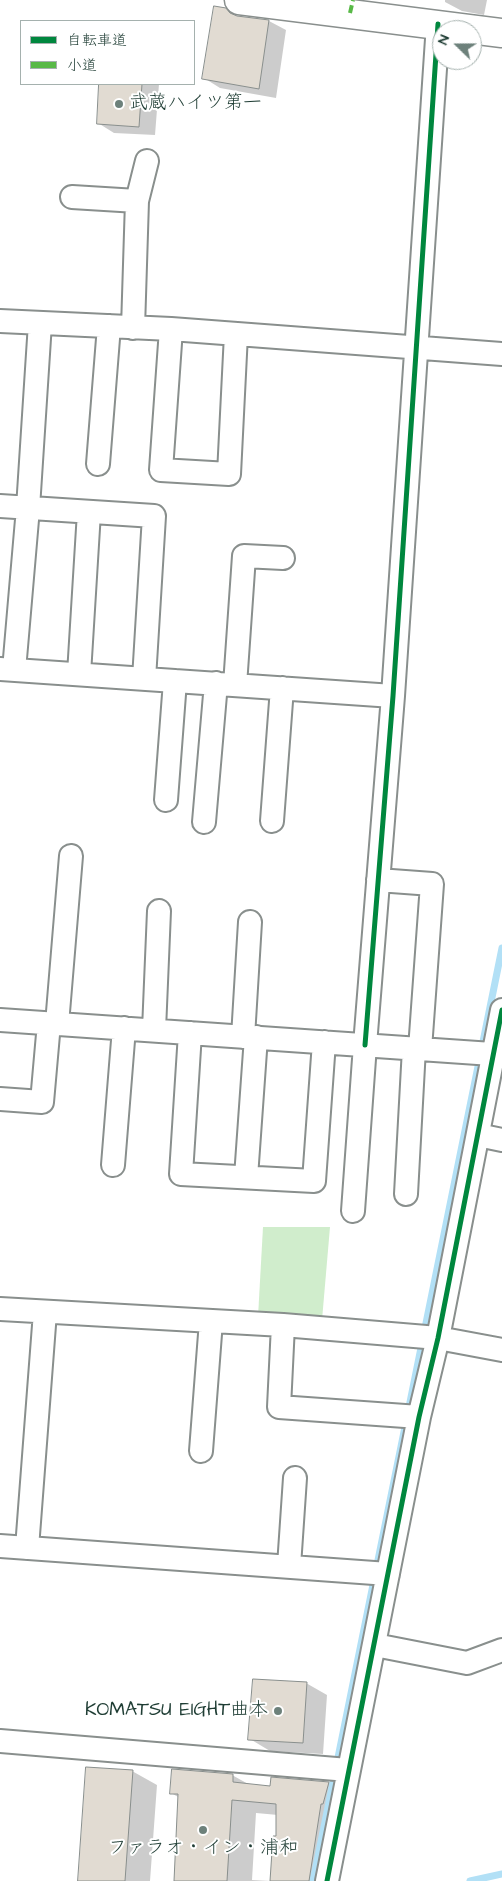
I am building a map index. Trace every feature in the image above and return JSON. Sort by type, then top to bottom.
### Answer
[{"type":"main road","points":[[239,0],[432,23]]},
{"type":"main road","points":[[482,30],[502,33]]},
{"type":"street","points":[[354,1211],[417,347],[435,70]]},
{"type":"street","points":[[133,328],[137,201],[147,161]]},
{"type":"street","points":[[72,197],[137,201]]},
{"type":"street","points":[[0,321],[171,329],[502,354]]},
{"type":"street","points":[[40,323],[28,508],[7,669],[392,696]]},
{"type":"street","points":[[98,464],[109,326]]},
{"type":"street","points":[[171,329],[162,470],[229,474],[236,334]]},
{"type":"street","points":[[0,506],[154,516],[144,678]]},
{"type":"street","points":[[79,674],[89,512]]},
{"type":"street","points":[[204,822],[244,556],[283,558]]},
{"type":"street","points":[[166,800],[175,680]]},
{"type":"street","points":[[272,821],[282,688]]},
{"type":"street","points":[[0,1099],[42,1102],[53,1024],[71,856]]},
{"type":"street","points":[[378,880],[432,884],[406,1194]]},
{"type":"street","points":[[154,1030],[159,911]]},
{"type":"street","points":[[246,1177],[250,922]]},
{"type":"street","points":[[327,1881],[419,1417],[438,1338],[502,1010]]},
{"type":"street","points":[[0,1020],[492,1054]]},
{"type":"street","points":[[113,1165],[124,1028]]},
{"type":"street","points":[[190,1033],[182,1174],[314,1181],[324,1042]]},
{"type":"street","points":[[478,1135],[502,1140]]},
{"type":"street","points":[[0,1309],[283,1325],[438,1338],[502,1350]]},
{"type":"street","points":[[27,1548],[45,1312]]},
{"type":"street","points":[[202,1451],[211,1321]]},
{"type":"street","points":[[283,1325],[279,1407],[419,1417]]},
{"type":"street","points":[[289,1566],[295,1478]]},
{"type":"street","points":[[0,1546],[388,1574]]},
{"type":"street","points":[[375,1644],[467,1663],[502,1650]]},
{"type":"street","points":[[0,1741],[348,1770]]},
{"type":"green space","points":[[263,1227],[330,1227],[322,1320],[258,1317]]},
{"type":"building","points":[[214,6],[226,8],[230,13],[237,16],[269,20],[259,89],[202,79]]},
{"type":"building","name":"武蔵ハイツ第一","points":[[99,85],[142,85],[139,127],[97,124]]},
{"type":"building","name":"KOMATSU EIGHT曲本","points":[[253,1679],[307,1682],[303,1743],[248,1740]]},
{"type":"building","points":[[86,1767],[133,1770],[125,1881],[78,1881]]},
{"type":"building","points":[[172,1769],[233,1774],[233,1782],[270,1786],[271,1777],[329,1782],[323,1804],[321,1804],[309,1881],[270,1881],[273,1836],[276,1836],[276,1804],[232,1800],[227,1881],[174,1881],[178,1794],[170,1794]]},
{"type":"waterway","points":[[313,1881],[502,948]]},
{"type":"waterway","points":[[470,1881],[502,1874]]},
{"type":"marked path","points":[[350,13],[353,0]]},
{"type":"cycle path","points":[[365,1045],[393,696],[435,70]]},
{"type":"cycle path","points":[[327,1881],[419,1417],[438,1338],[502,1010]]},
{"type":"place","name":"武蔵ハイツ第一","points":[[119,104]]},
{"type":"place","name":"KOMATSU EIGHT曲本","points":[[278,1711]]},
{"type":"place","name":"ファラオ・イン・浦和","points":[[203,1830]]}]
